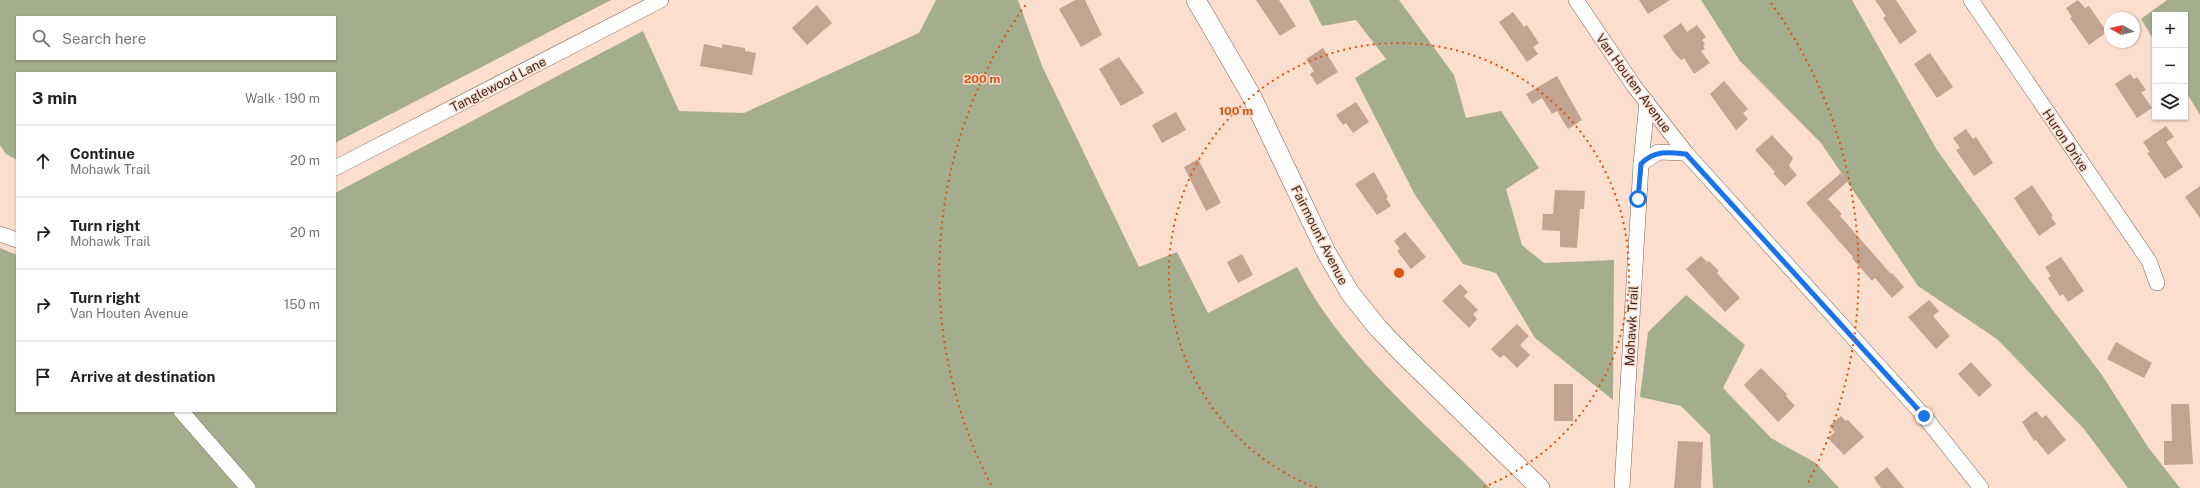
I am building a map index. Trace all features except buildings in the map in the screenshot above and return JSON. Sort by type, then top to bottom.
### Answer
[{"type":"main road","name":"Fairmount Avenue","points":[[1196,0],[1251,95],[1326,252],[1350,293],[1378,328],[1403,354],[1540,488]]},
{"type":"street","name":"Van Houten Avenue","points":[[1576,0],[1597,33],[1686,154],[1908,398],[1981,488]]},
{"type":"street","name":"Huron Drive","points":[[1971,0],[2149,261],[2157,283]]},
{"type":"street","name":"Tanglewood Lane","points":[[336,167],[656,2]]},
{"type":"street","name":"Mohawk Trail","points":[[1622,488],[1641,164],[1647,102]]},
{"type":"street","points":[[1641,164],[1658,152],[1686,154]]},
{"type":"street","points":[[0,234],[16,240]]},
{"type":"street","points":[[182,412],[248,488]]},
{"type":"green space","points":[[0,0],[611,0],[336,142],[336,72],[16,72],[16,159],[6,154],[0,145]]},
{"type":"green space","points":[[936,0],[1018,0],[1042,66],[1139,267],[1177,252],[1208,313],[1297,267],[1315,298],[1336,328],[1359,356],[1384,384],[1490,488],[0,488],[0,248],[16,255],[16,412],[336,412],[336,192],[643,31],[679,111],[744,113],[919,33]]},
{"type":"green space","points":[[1309,0],[1399,0],[1454,75],[1466,118],[1501,111],[1539,168],[1506,189],[1522,245],[1544,263],[1614,260],[1613,400],[1535,338],[1496,273],[1463,264],[1415,195],[1355,78],[1386,59],[1356,20],[1322,26]]},
{"type":"green space","points":[[1701,0],[1852,0],[1937,150],[2027,276],[2102,375],[2148,447],[2180,488],[2128,488],[2084,429],[1997,339],[1918,286],[1821,143],[1740,61]]},
{"type":"green space","points":[[2167,0],[2200,0],[2200,115],[2188,95],[2188,12],[2152,12],[2152,37],[2141,19]]},
{"type":"green space","points":[[1686,295],[1745,345],[1723,388],[1771,438],[1816,463],[1839,488],[1713,488],[1710,435],[1681,406],[1640,397],[1648,332]]},
{"type":"route","points":[[1638,199],[1641,164],[1646,159],[1658,152],[1686,154],[1841,322],[1924,416]]}]
